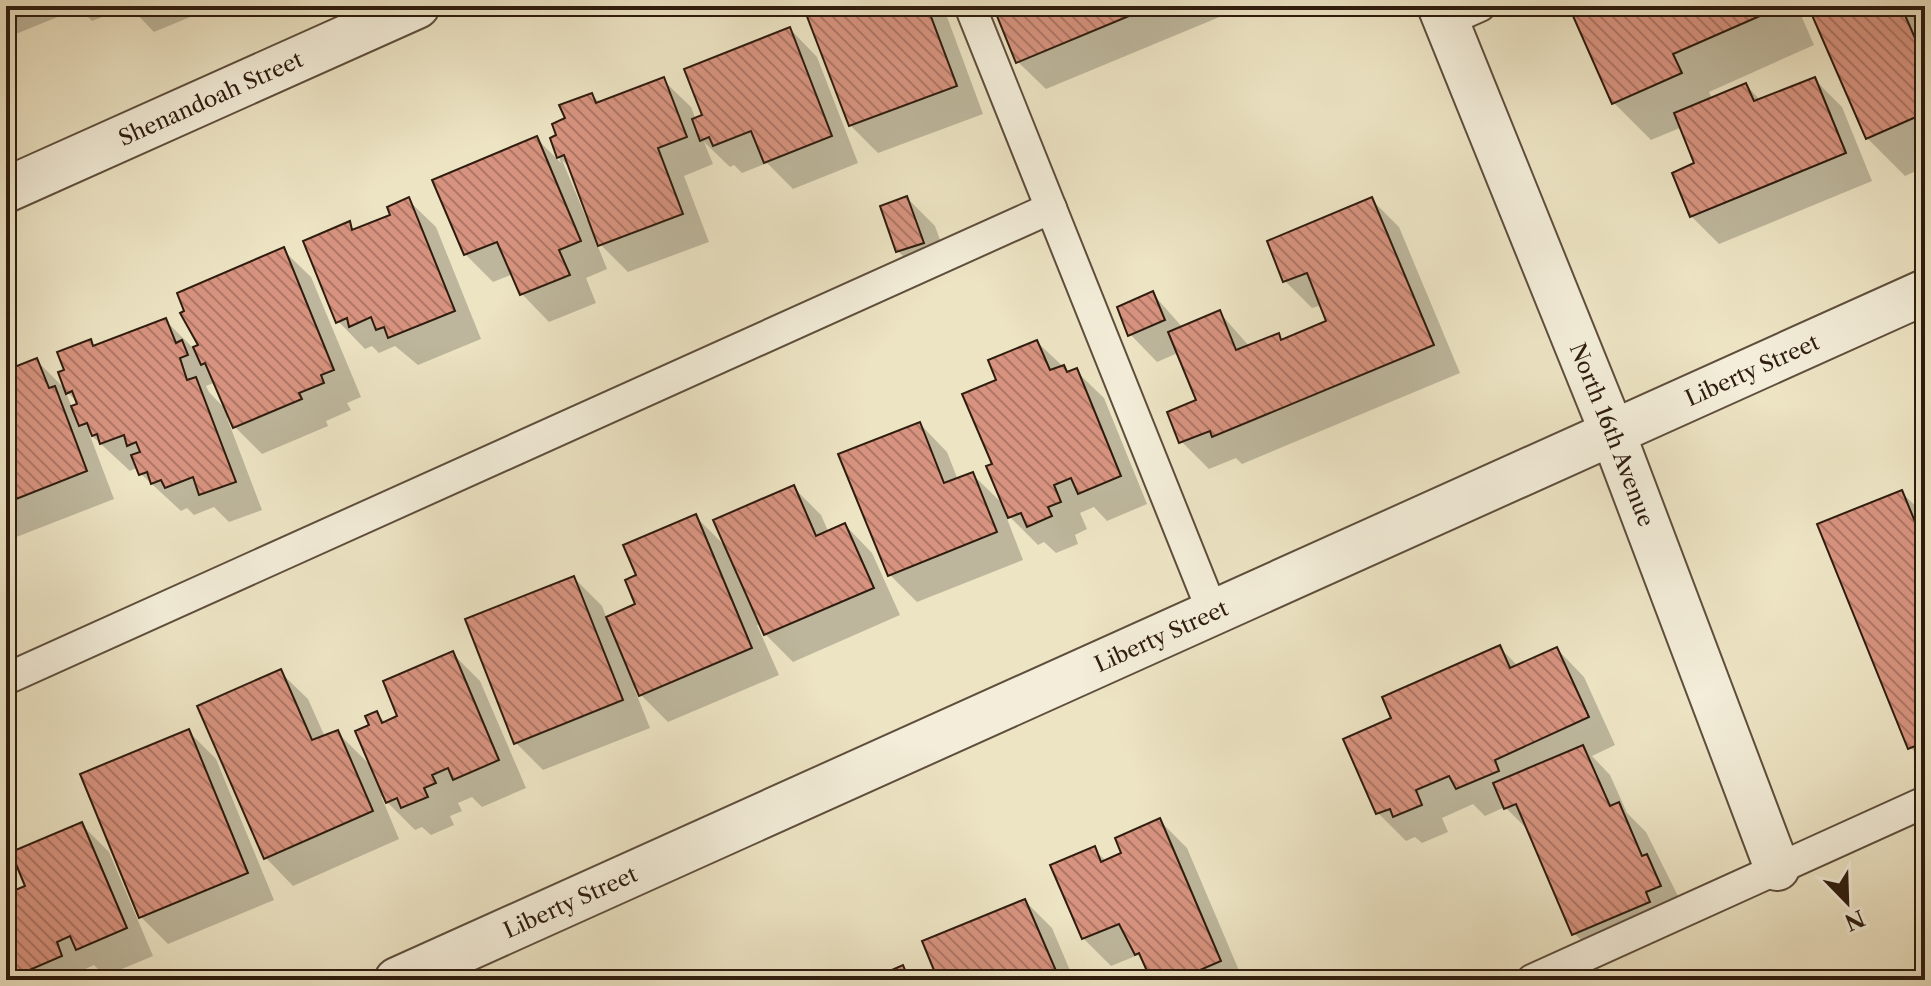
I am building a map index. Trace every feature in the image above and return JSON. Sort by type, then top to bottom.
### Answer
[{"type":"street","name":"Shenandoah Street","points":[[6,190],[417,6]]},
{"type":"street","name":"North 16th Avenue","points":[[1455,11],[1777,868]]},
{"type":"street","name":"Liberty Street","points":[[397,980],[1925,292]]},
{"type":"lane","points":[[970,6],[1213,613]]},
{"type":"lane","points":[[6,679],[1051,208]]},
{"type":"lane","points":[[1532,980],[1925,802]]},
{"type":"building","points":[[803,6],[927,6],[957,86],[849,126]]},
{"type":"building","points":[[993,6],[1153,6],[1016,63]]},
{"type":"building","points":[[1595,6],[1778,8],[1673,54],[1682,73],[1612,104],[1573,16]]},
{"type":"building","points":[[1808,6],[1901,6],[1925,61],[1925,113],[1866,139]]},
{"type":"building","points":[[790,27],[832,136],[764,163],[751,131],[713,146],[709,137],[700,141],[692,119],[702,115],[684,69]]},
{"type":"building","points":[[664,77],[687,137],[658,148],[683,214],[598,246],[564,155],[557,158],[550,138],[556,135],[552,124],[565,118],[559,105],[592,93],[596,103]]},
{"type":"building","points":[[1815,77],[1846,153],[1690,217],[1672,173],[1694,163],[1674,113],[1746,83],[1754,101]]},
{"type":"building","points":[[537,136],[581,241],[559,250],[570,275],[520,295],[497,242],[464,255],[432,180]]},
{"type":"building","points":[[907,196],[924,243],[896,252],[880,206]]},
{"type":"building","points":[[409,197],[455,311],[388,338],[384,327],[376,330],[371,317],[349,327],[347,318],[336,323],[303,241],[350,221],[352,230],[390,215],[387,207]]},
{"type":"building","points":[[1372,197],[1434,345],[1212,437],[1210,431],[1179,443],[1167,412],[1196,400],[1168,332],[1220,310],[1236,350],[1279,333],[1281,340],[1326,321],[1307,273],[1283,282],[1267,241]]},
{"type":"building","points":[[284,247],[334,370],[321,375],[324,383],[299,393],[302,399],[233,428],[205,363],[201,365],[193,347],[198,345],[180,313],[184,311],[177,293]]},
{"type":"building","points":[[1153,291],[1165,320],[1128,336],[1117,307]]},
{"type":"building","points":[[166,318],[176,343],[182,340],[188,355],[180,358],[187,380],[196,377],[236,482],[199,495],[193,477],[165,488],[161,480],[151,484],[147,472],[139,475],[131,455],[140,452],[136,442],[127,446],[124,435],[100,444],[97,434],[92,436],[87,423],[79,426],[71,406],[77,404],[72,391],[66,394],[58,372],[64,370],[57,352],[91,339],[93,346]]},
{"type":"building","points":[[1037,340],[1050,370],[1064,365],[1067,372],[1077,368],[1121,476],[1078,494],[1071,478],[1054,485],[1061,502],[1048,507],[1052,516],[1027,527],[1021,513],[1008,518],[986,466],[992,464],[962,394],[996,380],[988,360]]},
{"type":"building","points":[[37,358],[49,388],[55,386],[87,471],[6,503],[6,377],[11,375],[9,369]]},
{"type":"building","points":[[920,422],[944,483],[973,472],[997,532],[888,576],[838,454]]},
{"type":"building","points":[[794,485],[816,536],[845,523],[874,588],[764,635],[713,520]]},
{"type":"building","points":[[1902,490],[1925,546],[1925,742],[1908,749],[1817,524]]},
{"type":"building","points":[[696,514],[752,648],[639,696],[606,617],[635,604],[625,580],[636,575],[623,545]]},
{"type":"building","points":[[574,576],[623,700],[514,744],[465,619]]},
{"type":"building","points":[[1500,645],[1510,668],[1557,647],[1589,717],[1495,760],[1499,771],[1456,789],[1449,776],[1416,790],[1422,805],[1393,817],[1390,809],[1376,814],[1343,739],[1391,718],[1382,697]]},
{"type":"building","points":[[453,651],[499,760],[453,780],[448,768],[432,775],[436,783],[424,788],[428,797],[401,808],[397,798],[386,803],[355,731],[369,725],[365,716],[377,711],[382,723],[397,716],[383,681]]},
{"type":"building","points":[[281,669],[312,740],[338,730],[373,811],[264,859],[197,706]]},
{"type":"building","points":[[189,729],[248,873],[139,918],[80,774]]},
{"type":"building","points":[[1583,745],[1610,806],[1619,802],[1642,856],[1647,854],[1661,886],[1646,892],[1650,902],[1572,935],[1516,804],[1504,809],[1493,783]]},
{"type":"building","points":[[1160,818],[1221,961],[1177,980],[1151,980],[1139,953],[1135,955],[1119,924],[1082,939],[1050,865],[1095,846],[1101,862],[1121,853],[1115,838]]},
{"type":"building","points":[[82,822],[127,928],[76,950],[70,936],[57,942],[62,956],[18,975],[6,947],[6,894],[25,886],[11,852]]},
{"type":"building","points":[[1025,899],[1060,980],[938,980],[922,941]]},
{"type":"building","points":[[903,965],[909,980],[869,980]]}]
